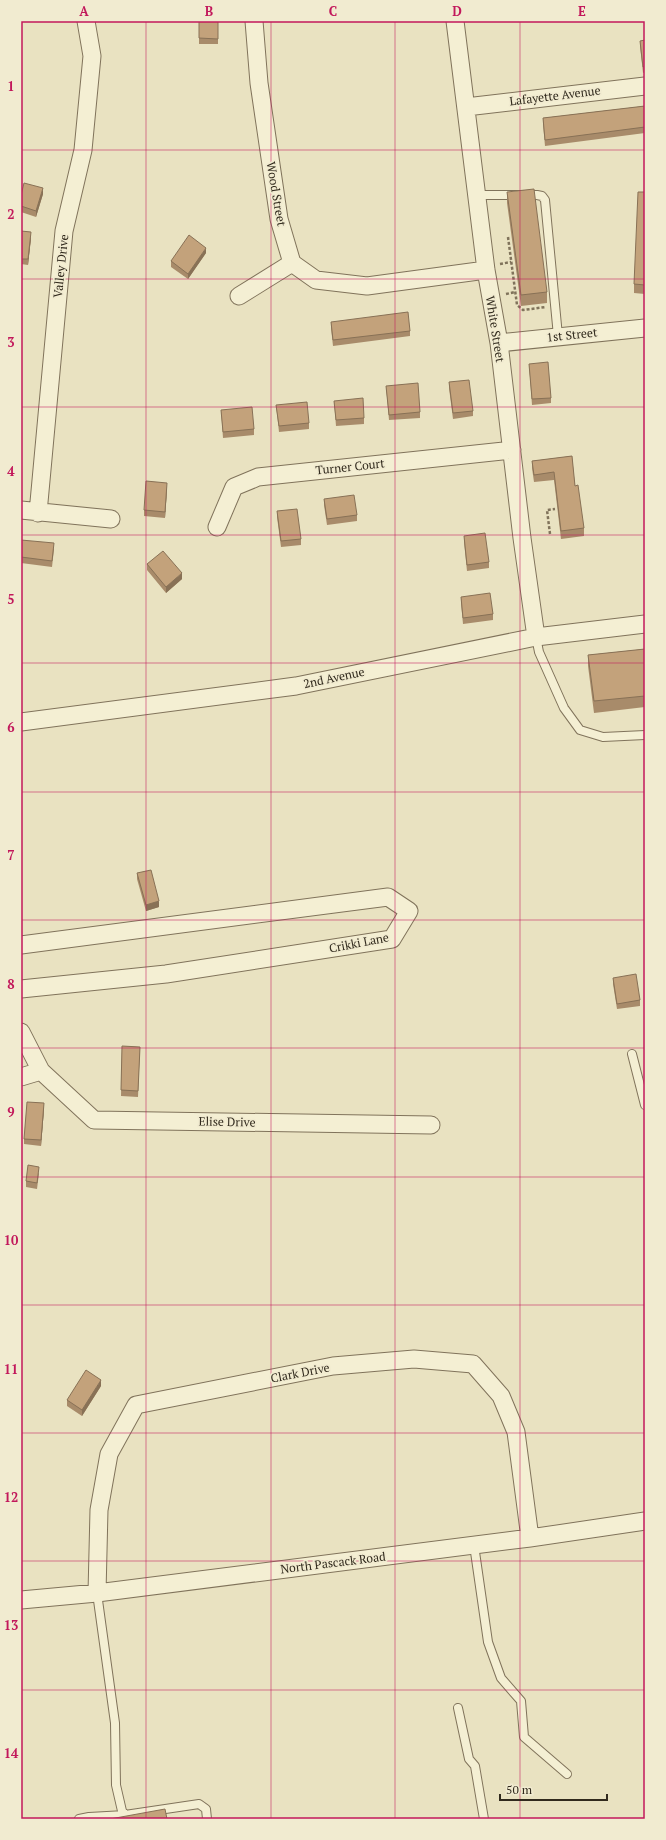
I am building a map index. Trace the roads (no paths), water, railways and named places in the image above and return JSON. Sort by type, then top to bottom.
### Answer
[{"type":"street","name":"Valley Drive","points":[[38,513],[64,231],[83,150],[92,56],[86,21]]},
{"type":"street","name":"Wood Street","points":[[254,21],[259,83],[279,219],[292,263]]},
{"type":"street","name":"White Street","points":[[455,21],[476,195],[492,267],[498,343],[536,637]]},
{"type":"street","name":"Lafayette Avenue","points":[[466,107],[645,86]]},
{"type":"street","points":[[239,296],[292,263],[316,280],[368,286],[492,267]]},
{"type":"street","name":"1st Street","points":[[498,343],[645,328]]},
{"type":"street","name":"Turner Court","points":[[217,527],[234,487],[258,477],[512,450]]},
{"type":"street","points":[[21,510],[38,513],[111,519]]},
{"type":"street","name":"2nd Avenue","points":[[21,722],[296,686],[536,637],[645,624]]},
{"type":"street","name":"Crikki Lane","points":[[21,945],[388,897],[409,911],[392,939],[166,974],[21,989]]},
{"type":"street","name":"Elise Drive","points":[[21,1032],[41,1072],[94,1120],[431,1125]]},
{"type":"street","points":[[21,1078],[41,1072]]},
{"type":"street","name":"Clark Drive","points":[[97,1593],[98,1510],[108,1454],[136,1405],[333,1366],[414,1359],[473,1364],[501,1396],[516,1432],[530,1538]]},
{"type":"street","name":"North Pascack Road","points":[[21,1600],[97,1593],[530,1538],[645,1521]]},
{"type":"lane","points":[[476,195],[542,196],[544,200],[558,336]]},
{"type":"lane","points":[[536,637],[539,652],[564,708],[580,730],[603,737],[645,735]]},
{"type":"lane","points":[[632,1054],[645,1105]]},
{"type":"lane","points":[[474,1545],[488,1642],[501,1678],[521,1701],[524,1737],[567,1774]]},
{"type":"lane","points":[[97,1593],[115,1723],[116,1785],[122,1811],[125,1815]]},
{"type":"lane","points":[[458,1708],[469,1759],[475,1766],[484,1819]]},
{"type":"lane","points":[[78,1819],[90,1816],[125,1815],[199,1804],[206,1809],[207,1819]]}]
